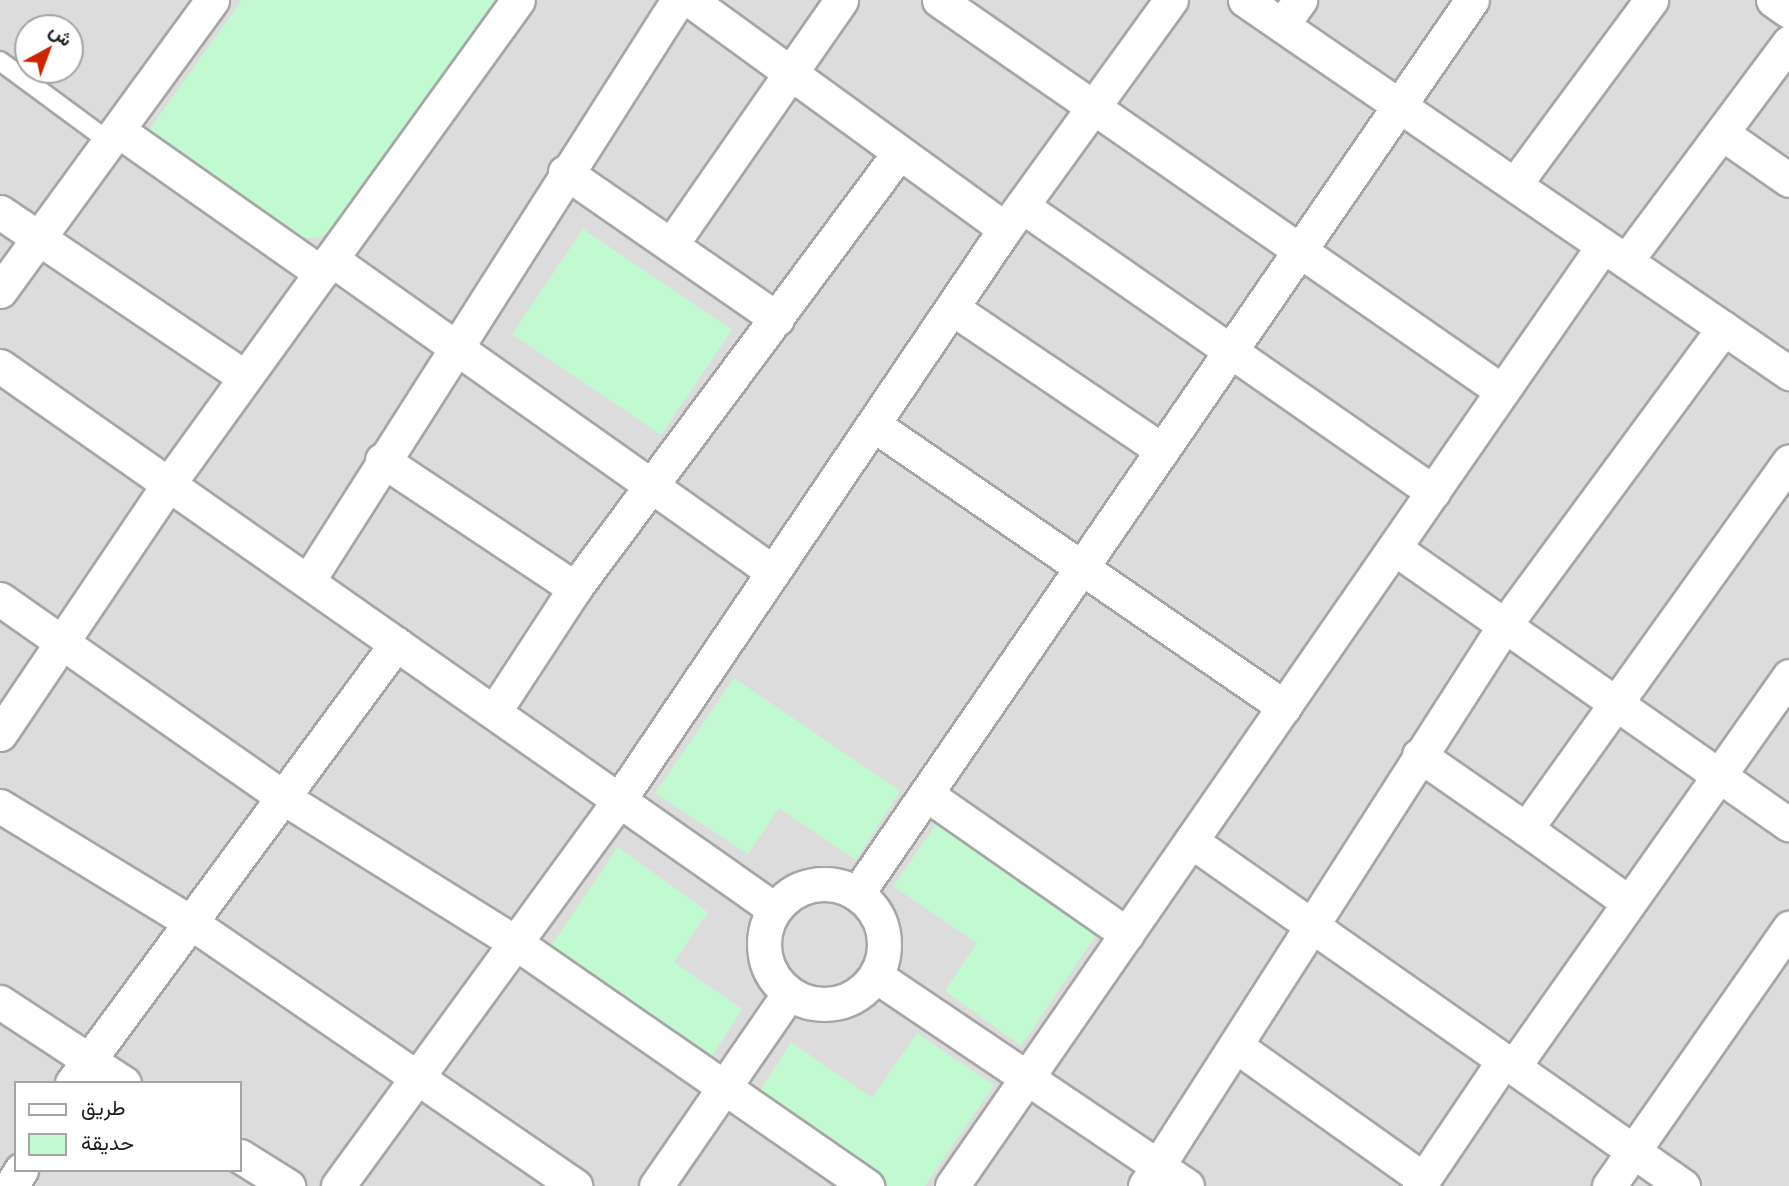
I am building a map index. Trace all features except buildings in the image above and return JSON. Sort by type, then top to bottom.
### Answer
[{"type":"street","points":[[0,734],[66,643],[167,486],[518,0]]},
{"type":"street","points":[[308,581],[565,172],[678,0]]},
{"type":"street","points":[[690,0],[899,153],[1013,218],[1230,352],[1433,492]]},
{"type":"street","points":[[671,245],[789,71],[841,0]]},
{"type":"street","points":[[939,0],[1092,111],[1502,391]]},
{"type":"street","points":[[338,1186],[417,1079],[513,940],[618,800],[1013,218],[1171,0]]},
{"type":"street","points":[[1245,0],[1291,13],[1399,105],[1789,373]]},
{"type":"street","points":[[857,894],[1472,0]]},
{"type":"street","points":[[1514,184],[1651,0]]},
{"type":"street","points":[[1773,0],[1789,11]]},
{"type":"street","points":[[0,291],[115,136],[201,4]]},
{"type":"street","points":[[952,1186],[1502,391],[1615,254],[1723,134],[1789,42]]},
{"type":"street","points":[[1723,134],[1789,180]]},
{"type":"street","points":[[115,136],[456,346],[652,483],[773,572]]},
{"type":"street","points":[[494,712],[575,588],[899,153]]},
{"type":"street","points":[[565,172],[777,319]]},
{"type":"street","points":[[0,212],[245,377]]},
{"type":"street","points":[[952,308],[1162,450]]},
{"type":"street","points":[[1152,1176],[1236,1046],[1310,924],[1504,626],[1724,328]]},
{"type":"street","points":[[0,366],[167,486],[308,581],[774,909]]},
{"type":"street","points":[[874,425],[1079,570],[1284,707]]},
{"type":"street","points":[[382,460],[575,588]]},
{"type":"street","points":[[1526,829],[1614,702],[1789,461]]},
{"type":"street","points":[[1394,548],[1789,825]]},
{"type":"street","points":[[0,599],[284,798],[513,940],[867,1186]]},
{"type":"street","points":[[79,1071],[396,644]]},
{"type":"street","points":[[1236,1046],[1421,1183],[1628,902],[1789,676]]},
{"type":"street","points":[[1419,755],[1628,902]]},
{"type":"street","points":[[926,794],[1127,934]]},
{"type":"street","points":[[0,806],[190,922],[575,1186]]},
{"type":"street","points":[[1191,841],[1683,1186]]},
{"type":"street","points":[[840,886],[857,894],[871,906],[884,940],[876,976],[863,991],[836,1003],[806,1002],[789,993],[775,980],[763,945],[774,909],[803,887],[840,886]]},
{"type":"street","points":[[1609,1186],[1789,928]]},
{"type":"street","points":[[876,976],[1028,1077],[1152,1176],[1186,1186]]},
{"type":"street","points":[[656,1186],[789,993]]},
{"type":"street","points":[[0,1002],[79,1071],[116,1081]]},
{"type":"street","points":[[242,1157],[288,1186]]},
{"type":"lane","points":[[0,61],[115,136]]},
{"type":"shaded area","points":[[0,0],[1789,0],[1789,1186],[0,1186]]},
{"type":"green space","points":[[242,0],[500,0],[341,224],[319,238],[297,237],[147,133]]},
{"type":"green space","points":[[583,229],[732,330],[661,435],[512,334]]},
{"type":"green space","points":[[734,678],[900,791],[856,860],[779,808],[748,854],[655,793]]},
{"type":"green space","points":[[940,819],[1101,928],[1021,1046],[945,991],[977,943],[893,886]]},
{"type":"green space","points":[[618,847],[708,912],[674,962],[742,1009],[708,1063],[547,952]]},
{"type":"green space","points":[[917,1033],[994,1085],[925,1186],[888,1186],[757,1096],[791,1042],[872,1098]]}]
